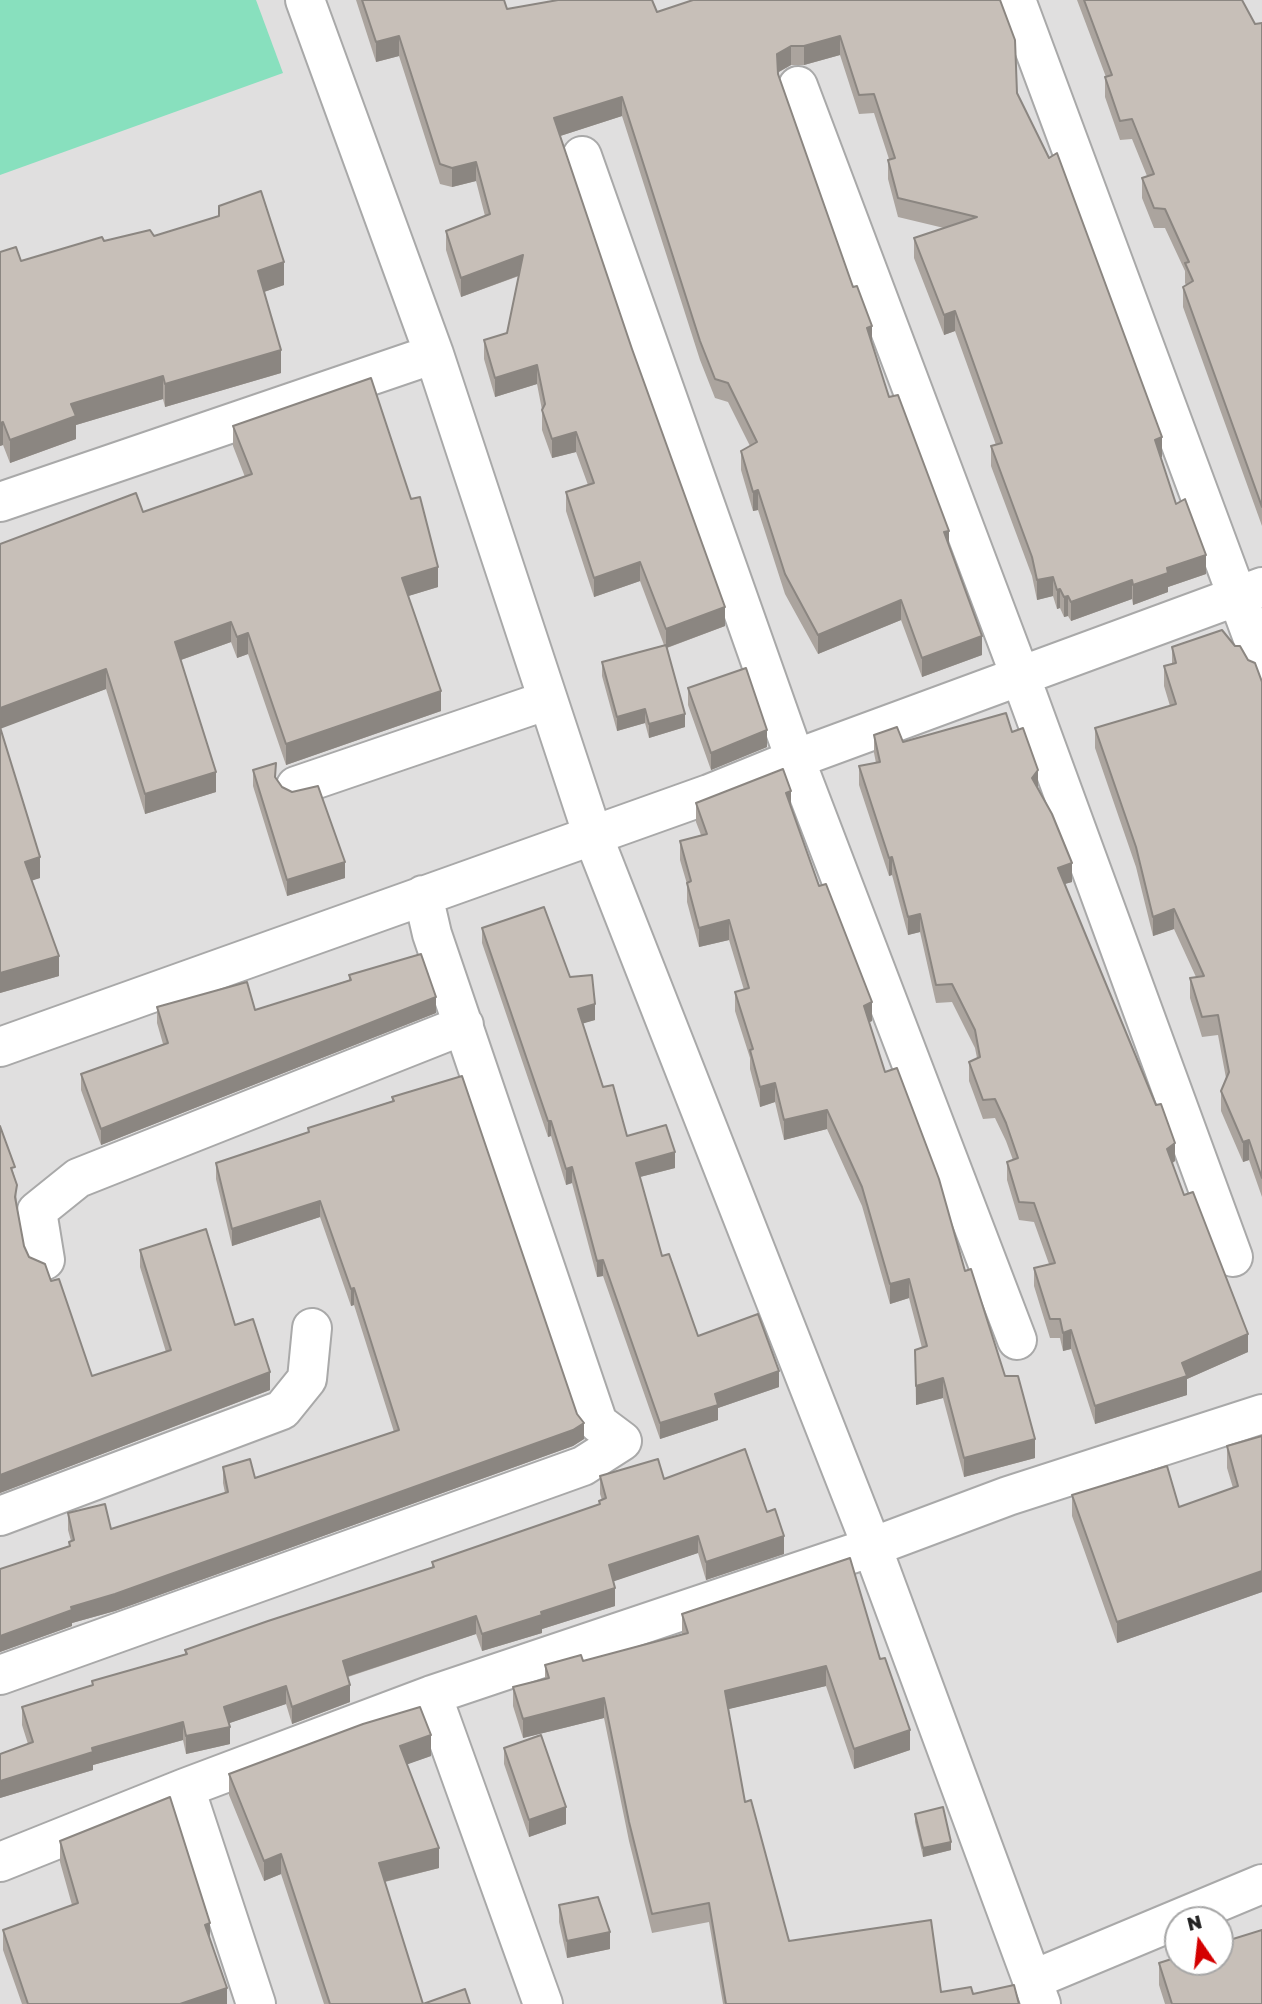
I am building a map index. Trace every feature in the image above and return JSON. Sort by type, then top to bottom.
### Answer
[{"type":"street","points":[[305,0],[434,354],[593,836],[872,1547],[1036,1992],[1262,1884]]},
{"type":"street","points":[[1016,0],[1250,592],[1262,663]]},
{"type":"street","points":[[798,86],[1021,678],[1233,1257]]},
{"type":"street","points":[[582,156],[795,759],[1017,1340]]},
{"type":"street","points":[[0,502],[434,354]]},
{"type":"street","points":[[0,1047],[593,836],[1250,592]]},
{"type":"street","points":[[296,786],[548,700]]},
{"type":"street","points":[[0,1675],[583,1466],[622,1441],[598,1423],[432,934],[423,895]]},
{"type":"street","points":[[45,1261],[37,1211],[78,1178],[464,1025]]},
{"type":"street","points":[[0,1516],[282,1410],[307,1379],[312,1328]]},
{"type":"street","points":[[0,1862],[185,1788],[432,1695],[872,1547],[1008,1496],[1262,1414]]},
{"type":"street","points":[[432,1695],[543,2004]]},
{"type":"street","points":[[185,1788],[256,2004]]},
{"type":"shaded area","points":[[0,0],[1262,0],[1262,2004],[0,2004]]},
{"type":"green space","points":[[0,0],[256,0],[283,73],[0,175]]},
{"type":"building","points":[[362,0],[504,0],[507,9],[558,0],[652,0],[657,12],[693,0],[1000,0],[1015,40],[1017,93],[1049,158],[1057,153],[1162,437],[1155,440],[1176,504],[1185,499],[1206,555],[1167,568],[1168,573],[1133,585],[1132,580],[1071,602],[1068,596],[1064,597],[1060,589],[1057,590],[1053,577],[1037,580],[1032,557],[991,446],[1002,443],[955,311],[944,315],[914,238],[977,217],[898,198],[888,160],[895,158],[874,94],[859,95],[840,36],[804,46],[791,46],[777,54],[778,74],[853,287],[857,286],[872,326],[867,328],[889,397],[898,395],[949,531],[944,532],[982,636],[922,658],[901,600],[818,635],[785,574],[758,490],[753,492],[741,451],[757,442],[728,383],[715,379],[700,341],[622,97],[554,118],[632,349],[725,607],[666,629],[640,562],[594,578],[566,492],[594,483],[576,432],[552,439],[542,410],[545,404],[537,365],[495,378],[484,340],[507,333],[523,255],[461,278],[446,231],[490,214],[476,162],[452,168],[440,164],[399,36],[376,42]]},
{"type":"building","points":[[1084,0],[1242,0],[1255,24],[1262,23],[1262,507],[1183,287],[1193,281],[1185,263],[1189,262],[1165,209],[1154,208],[1142,178],[1154,174],[1132,119],[1120,121],[1105,77],[1112,75]]},
{"type":"building","points":[[261,191],[284,262],[258,271],[281,350],[165,384],[163,376],[71,404],[76,416],[10,440],[3,422],[0,423],[0,252],[16,247],[21,261],[102,237],[104,241],[150,230],[154,236],[219,216],[219,206]]},
{"type":"building","points":[[371,378],[411,499],[420,497],[438,567],[402,578],[441,691],[286,744],[248,633],[237,637],[231,622],[175,642],[216,772],[145,794],[106,669],[0,708],[0,544],[136,493],[143,512],[252,474],[233,426]]},
{"type":"building","points":[[1222,630],[1235,646],[1240,646],[1248,660],[1255,663],[1262,682],[1262,1178],[1249,1140],[1243,1142],[1221,1091],[1229,1072],[1218,1015],[1202,1017],[1190,978],[1204,976],[1174,909],[1153,917],[1136,847],[1095,728],[1176,704],[1164,666],[1176,663],[1172,647]]},
{"type":"building","points":[[666,645],[685,714],[649,724],[645,709],[617,717],[602,662]]},
{"type":"building","points":[[746,668],[767,730],[711,753],[688,688]]},
{"type":"building","points":[[1006,713],[1012,732],[1023,728],[1038,770],[1032,778],[1052,814],[1072,863],[1058,868],[1156,1105],[1161,1104],[1175,1143],[1167,1149],[1184,1195],[1193,1192],[1248,1334],[1182,1363],[1187,1376],[1095,1406],[1071,1330],[1063,1333],[1060,1319],[1050,1319],[1034,1268],[1055,1263],[1034,1203],[1019,1202],[1007,1162],[1018,1158],[1006,1123],[995,1099],[983,1100],[969,1062],[980,1057],[975,1030],[952,984],[936,985],[920,914],[908,917],[892,857],[889,858],[859,766],[880,762],[874,735],[897,727],[903,742]]},
{"type":"building","points":[[0,727],[40,857],[25,862],[59,956],[0,973]]},
{"type":"building","points":[[276,763],[275,777],[282,787],[292,792],[318,786],[345,862],[287,880],[253,770]]},
{"type":"building","points":[[783,769],[791,791],[786,793],[819,886],[826,884],[872,1002],[864,1006],[885,1072],[897,1068],[939,1179],[965,1271],[971,1269],[1005,1376],[1018,1376],[1035,1439],[964,1458],[943,1378],[916,1386],[915,1350],[927,1346],[909,1279],[890,1284],[862,1187],[827,1110],[784,1120],[775,1083],[760,1087],[750,1050],[753,1049],[735,992],[749,988],[729,920],[699,928],[687,883],[691,881],[680,841],[707,834],[696,803]]},
{"type":"building","points":[[544,907],[570,977],[592,975],[595,1004],[578,1009],[603,1087],[613,1085],[627,1136],[666,1125],[675,1152],[636,1163],[662,1256],[669,1254],[698,1336],[758,1314],[779,1371],[715,1394],[718,1405],[660,1423],[603,1260],[597,1261],[572,1167],[566,1169],[482,928]]},
{"type":"building","points":[[421,954],[436,997],[101,1129],[81,1074],[168,1043],[157,1007],[247,982],[255,1010],[351,980],[349,975]]},
{"type":"building","points":[[462,1076],[577,1414],[584,1423],[573,1430],[115,1594],[71,1607],[72,1610],[0,1636],[0,1569],[70,1546],[69,1542],[74,1540],[68,1513],[105,1504],[111,1529],[228,1492],[223,1467],[250,1459],[255,1478],[399,1430],[354,1288],[351,1289],[320,1201],[232,1229],[216,1163],[309,1132],[308,1128],[394,1101],[392,1097]]},
{"type":"building","points":[[0,1126],[15,1167],[11,1168],[17,1185],[15,1197],[24,1246],[29,1257],[45,1264],[51,1281],[59,1279],[92,1376],[171,1350],[140,1250],[206,1229],[235,1325],[253,1319],[270,1372],[0,1475]]},
{"type":"building","points":[[1262,1436],[1262,1571],[1117,1622],[1072,1495],[1167,1466],[1179,1507],[1238,1486],[1227,1446]]},
{"type":"building","points":[[745,1449],[767,1512],[775,1509],[784,1536],[706,1562],[698,1536],[609,1565],[615,1588],[541,1612],[542,1615],[482,1634],[476,1616],[343,1661],[350,1685],[292,1707],[286,1686],[224,1707],[230,1727],[186,1736],[183,1722],[92,1748],[93,1752],[0,1781],[0,1754],[33,1742],[22,1707],[93,1685],[92,1681],[187,1654],[185,1650],[434,1567],[432,1562],[600,1504],[599,1501],[606,1498],[600,1476],[658,1459],[664,1479]]},
{"type":"building","points":[[850,1558],[880,1659],[885,1658],[910,1730],[854,1749],[826,1666],[725,1691],[745,1802],[751,1800],[789,1941],[931,1920],[941,1992],[971,1987],[973,1994],[1014,1985],[1019,2004],[726,2004],[709,1903],[652,1914],[629,1822],[604,1698],[523,1719],[513,1687],[549,1678],[545,1665],[581,1655],[583,1661],[688,1633],[682,1614]]},
{"type":"building","points":[[420,1707],[431,1735],[400,1746],[439,1848],[379,1863],[423,2004],[330,2004],[281,1854],[264,1861],[229,1774],[363,1724]]},
{"type":"building","points":[[541,1735],[566,1807],[529,1820],[504,1748]]},
{"type":"building","points":[[170,1797],[210,1923],[205,1925],[227,1988],[180,2004],[28,2004],[3,1930],[78,1903],[60,1841]]},
{"type":"building","points":[[943,1807],[951,1842],[923,1848],[915,1814]]},
{"type":"building","points":[[598,1897],[610,1932],[567,1941],[559,1905]]},
{"type":"building","points":[[1262,1930],[1262,2004],[1172,2004],[1159,1963],[1164,1961],[1164,1976],[1234,1976],[1234,1939]]},
{"type":"building","points":[[465,1989],[470,2004],[423,2004]]}]
